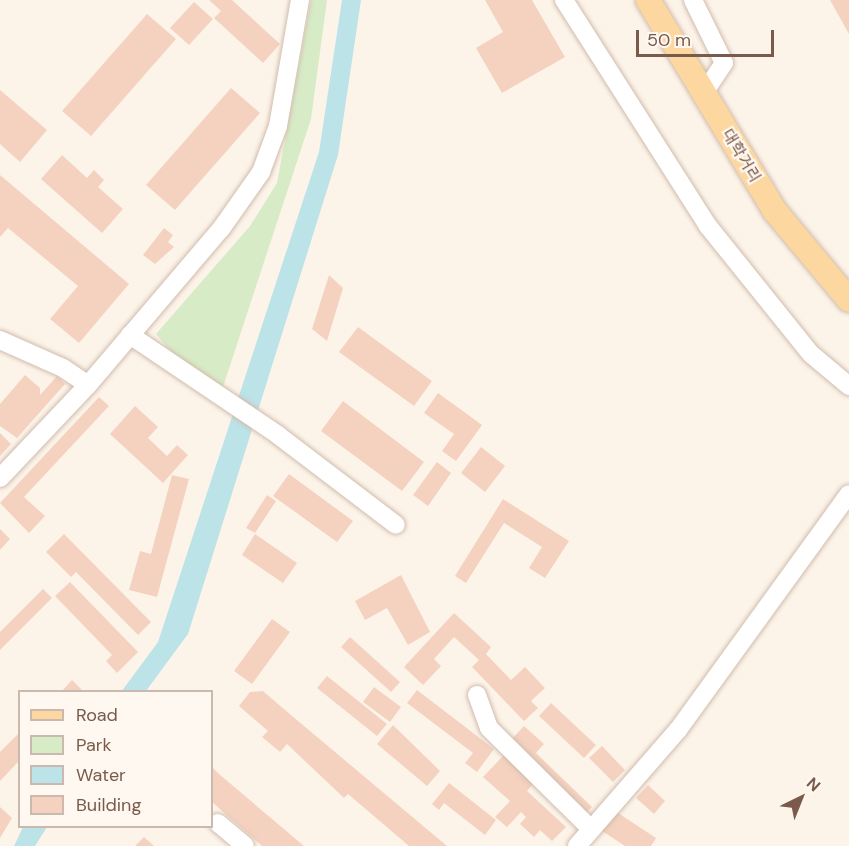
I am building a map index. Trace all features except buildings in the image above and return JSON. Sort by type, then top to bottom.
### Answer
[{"type":"main road","name":"대학거리","points":[[648,0],[774,210],[849,300]]},
{"type":"street","points":[[0,478],[88,385],[221,229],[261,172],[278,126],[300,0]]},
{"type":"street","points":[[564,0],[708,226],[811,354],[849,386]]},
{"type":"street","points":[[693,0],[724,63],[703,94]]},
{"type":"street","points":[[130,335],[258,422],[396,525]]},
{"type":"street","points":[[0,340],[88,385]]},
{"type":"street","points":[[577,846],[678,730],[849,494]]},
{"type":"street","points":[[477,695],[489,728],[591,829]]},
{"type":"street","points":[[218,823],[245,846]]},
{"type":"green space","points":[[311,0],[327,0],[311,119],[222,390],[177,359],[156,334],[250,226],[277,183]]},
{"type":"water","points":[[342,0],[361,0],[338,155],[188,634],[147,690],[122,690],[158,642],[319,152]]},
{"type":"water","points":[[22,828],[46,828],[35,846],[14,846]]}]
